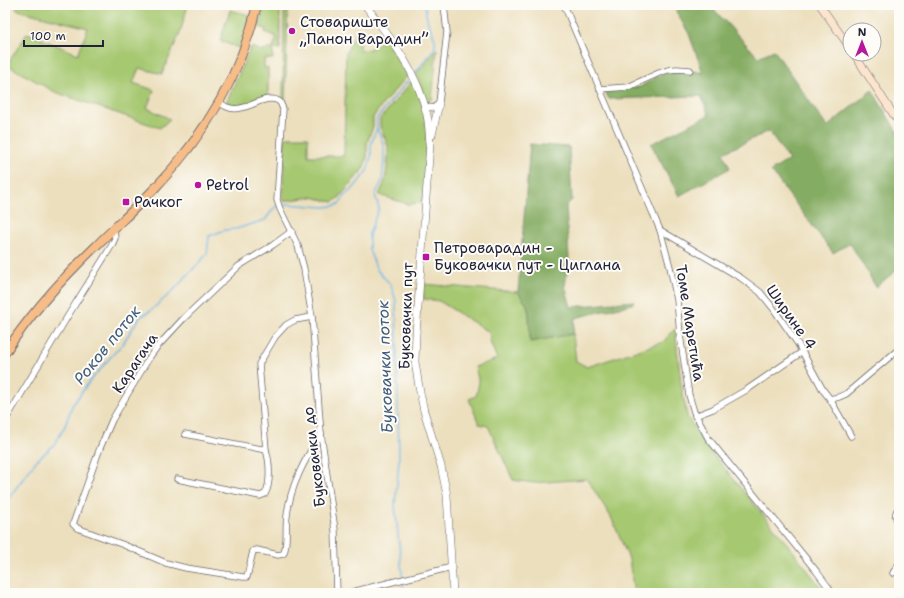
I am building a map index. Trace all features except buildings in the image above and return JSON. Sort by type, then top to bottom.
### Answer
[{"type":"main road","points":[[5,352],[19,331],[45,299],[76,266],[154,189],[198,136],[234,74],[243,52],[257,5]]},
{"type":"main road","points":[[820,5],[842,37]]},
{"type":"main road","points":[[859,62],[899,123]]},
{"type":"street","name":"Буковачки пут","points":[[365,5],[394,44],[413,75],[429,124],[430,143],[415,362],[424,411],[441,466],[446,489],[453,593]]},
{"type":"street","points":[[430,143],[439,103],[446,38],[444,5]]},
{"type":"street","name":"Томе Маретића","points":[[564,5],[660,230],[677,300],[680,335],[688,388],[695,416],[708,438],[807,560],[829,588],[831,593]]},
{"type":"street","points":[[600,89],[628,87],[668,70],[690,70]]},
{"type":"street","name":"Буковачки до","points":[[219,102],[228,108],[241,109],[269,99],[280,102],[283,109],[277,200],[280,209],[292,231],[302,260],[312,317],[321,434],[335,530],[337,593]]},
{"type":"street","points":[[424,105],[434,108],[439,103]]},
{"type":"street","points":[[5,421],[112,245],[115,238],[114,228]]},
{"type":"street","name":"Ширине 4","points":[[660,230],[698,251],[754,287],[776,312],[802,352],[851,436]]},
{"type":"street","name":"Карагача","points":[[292,231],[273,245],[239,266],[184,318],[157,347],[145,364],[112,420],[100,448],[73,524],[77,528],[124,545],[166,563],[206,572],[247,577],[253,551],[278,555],[284,553],[287,516],[293,487],[305,461],[321,434]]},
{"type":"street","points":[[178,479],[260,496],[267,491],[269,460],[266,450],[259,364],[275,337],[286,325],[295,320],[312,317]]},
{"type":"street","points":[[830,399],[846,394],[899,349]]},
{"type":"street","points":[[695,416],[706,413],[748,389],[802,352]]},
{"type":"street","points":[[185,434],[266,450]]},
{"type":"street","points":[[899,508],[896,511],[895,517],[899,523]]},
{"type":"street","points":[[893,573],[899,564]]},
{"type":"street","points":[[348,593],[452,567]]},
{"type":"green space","points":[[18,5],[99,5],[108,7],[109,5],[188,5],[180,33],[162,74],[139,68],[133,83],[154,90],[147,108],[170,119],[160,128],[55,92],[7,65],[27,33],[78,54],[88,28],[16,9]]},
{"type":"green space","points":[[265,5],[280,5],[280,49],[273,49],[273,59],[264,59],[264,68],[268,68],[268,96],[242,104],[231,105],[226,103],[251,47],[262,51],[267,51],[268,48],[272,50],[277,37],[265,32],[266,29],[259,27]]},
{"type":"green space","points":[[284,5],[288,5],[285,106],[283,102]]},
{"type":"green space","points":[[674,5],[710,5],[758,57],[774,50],[827,127],[872,90],[899,135],[899,230],[896,233],[899,245],[899,268],[876,287],[850,243],[833,253],[771,171],[789,160],[769,131],[723,153],[730,168],[679,196],[651,144],[709,115],[701,96],[609,99],[604,90],[640,87],[663,73],[689,70],[703,73],[689,34]]},
{"type":"green space","points":[[230,10],[253,16],[242,49],[220,41]]},
{"type":"green space","points":[[358,28],[360,50],[370,49],[385,39],[408,75],[373,117],[373,127],[367,143],[367,157],[363,169],[339,198],[333,202],[312,197],[283,201],[285,137],[308,137],[308,156],[344,156],[346,53]]},
{"type":"green space","points":[[437,49],[432,99],[426,101],[416,74]]},
{"type":"green space","points":[[412,81],[419,95],[426,125],[426,156],[422,203],[408,204],[379,195],[385,181],[388,160],[388,146],[380,127],[380,119]]},
{"type":"green space","points":[[530,144],[569,147],[572,200],[566,206],[569,258],[565,286],[571,307],[634,301],[632,304],[575,318],[573,334],[530,342],[529,314],[527,305],[518,292]]},
{"type":"green space","points":[[423,284],[518,292],[527,305],[529,314],[530,342],[573,334],[576,361],[587,367],[663,342],[675,329],[681,384],[687,416],[702,441],[793,551],[825,593],[634,593],[629,559],[611,517],[587,479],[534,483],[513,480],[488,426],[479,424],[469,399],[476,396],[479,383],[475,367],[497,359],[490,342],[489,332],[439,301],[424,299]]},
{"type":"waterway","name":"Роков поток","points":[[415,73],[435,48],[434,38],[427,20],[425,5]]},
{"type":"waterway","name":"Роков поток","points":[[282,206],[288,204],[324,207],[339,204],[345,195],[353,189],[367,171],[371,157],[371,144],[377,128],[377,118],[411,77]]},
{"type":"waterway","name":"Буковачки поток","points":[[377,128],[384,146],[384,160],[382,181],[375,195],[379,208],[369,234],[369,250],[377,270],[391,285],[396,301],[399,460],[395,505],[404,593]]},
{"type":"waterway","name":"Роков поток","points":[[5,503],[36,461],[54,445],[65,426],[72,406],[89,382],[123,343],[140,317],[150,311],[171,293],[207,254],[209,236],[225,230],[236,229],[265,220],[275,207],[278,206]]},
{"type":"place","name":"Стовариште „Панон Варадин”","points":[[292,31]]},
{"type":"place","name":"Petrol","points":[[198,185]]},
{"type":"place","name":"Рачког","points":[[126,202]]},
{"type":"place","name":"Петроварадин - Буковачки пут - Циглана","points":[[426,257]]}]
